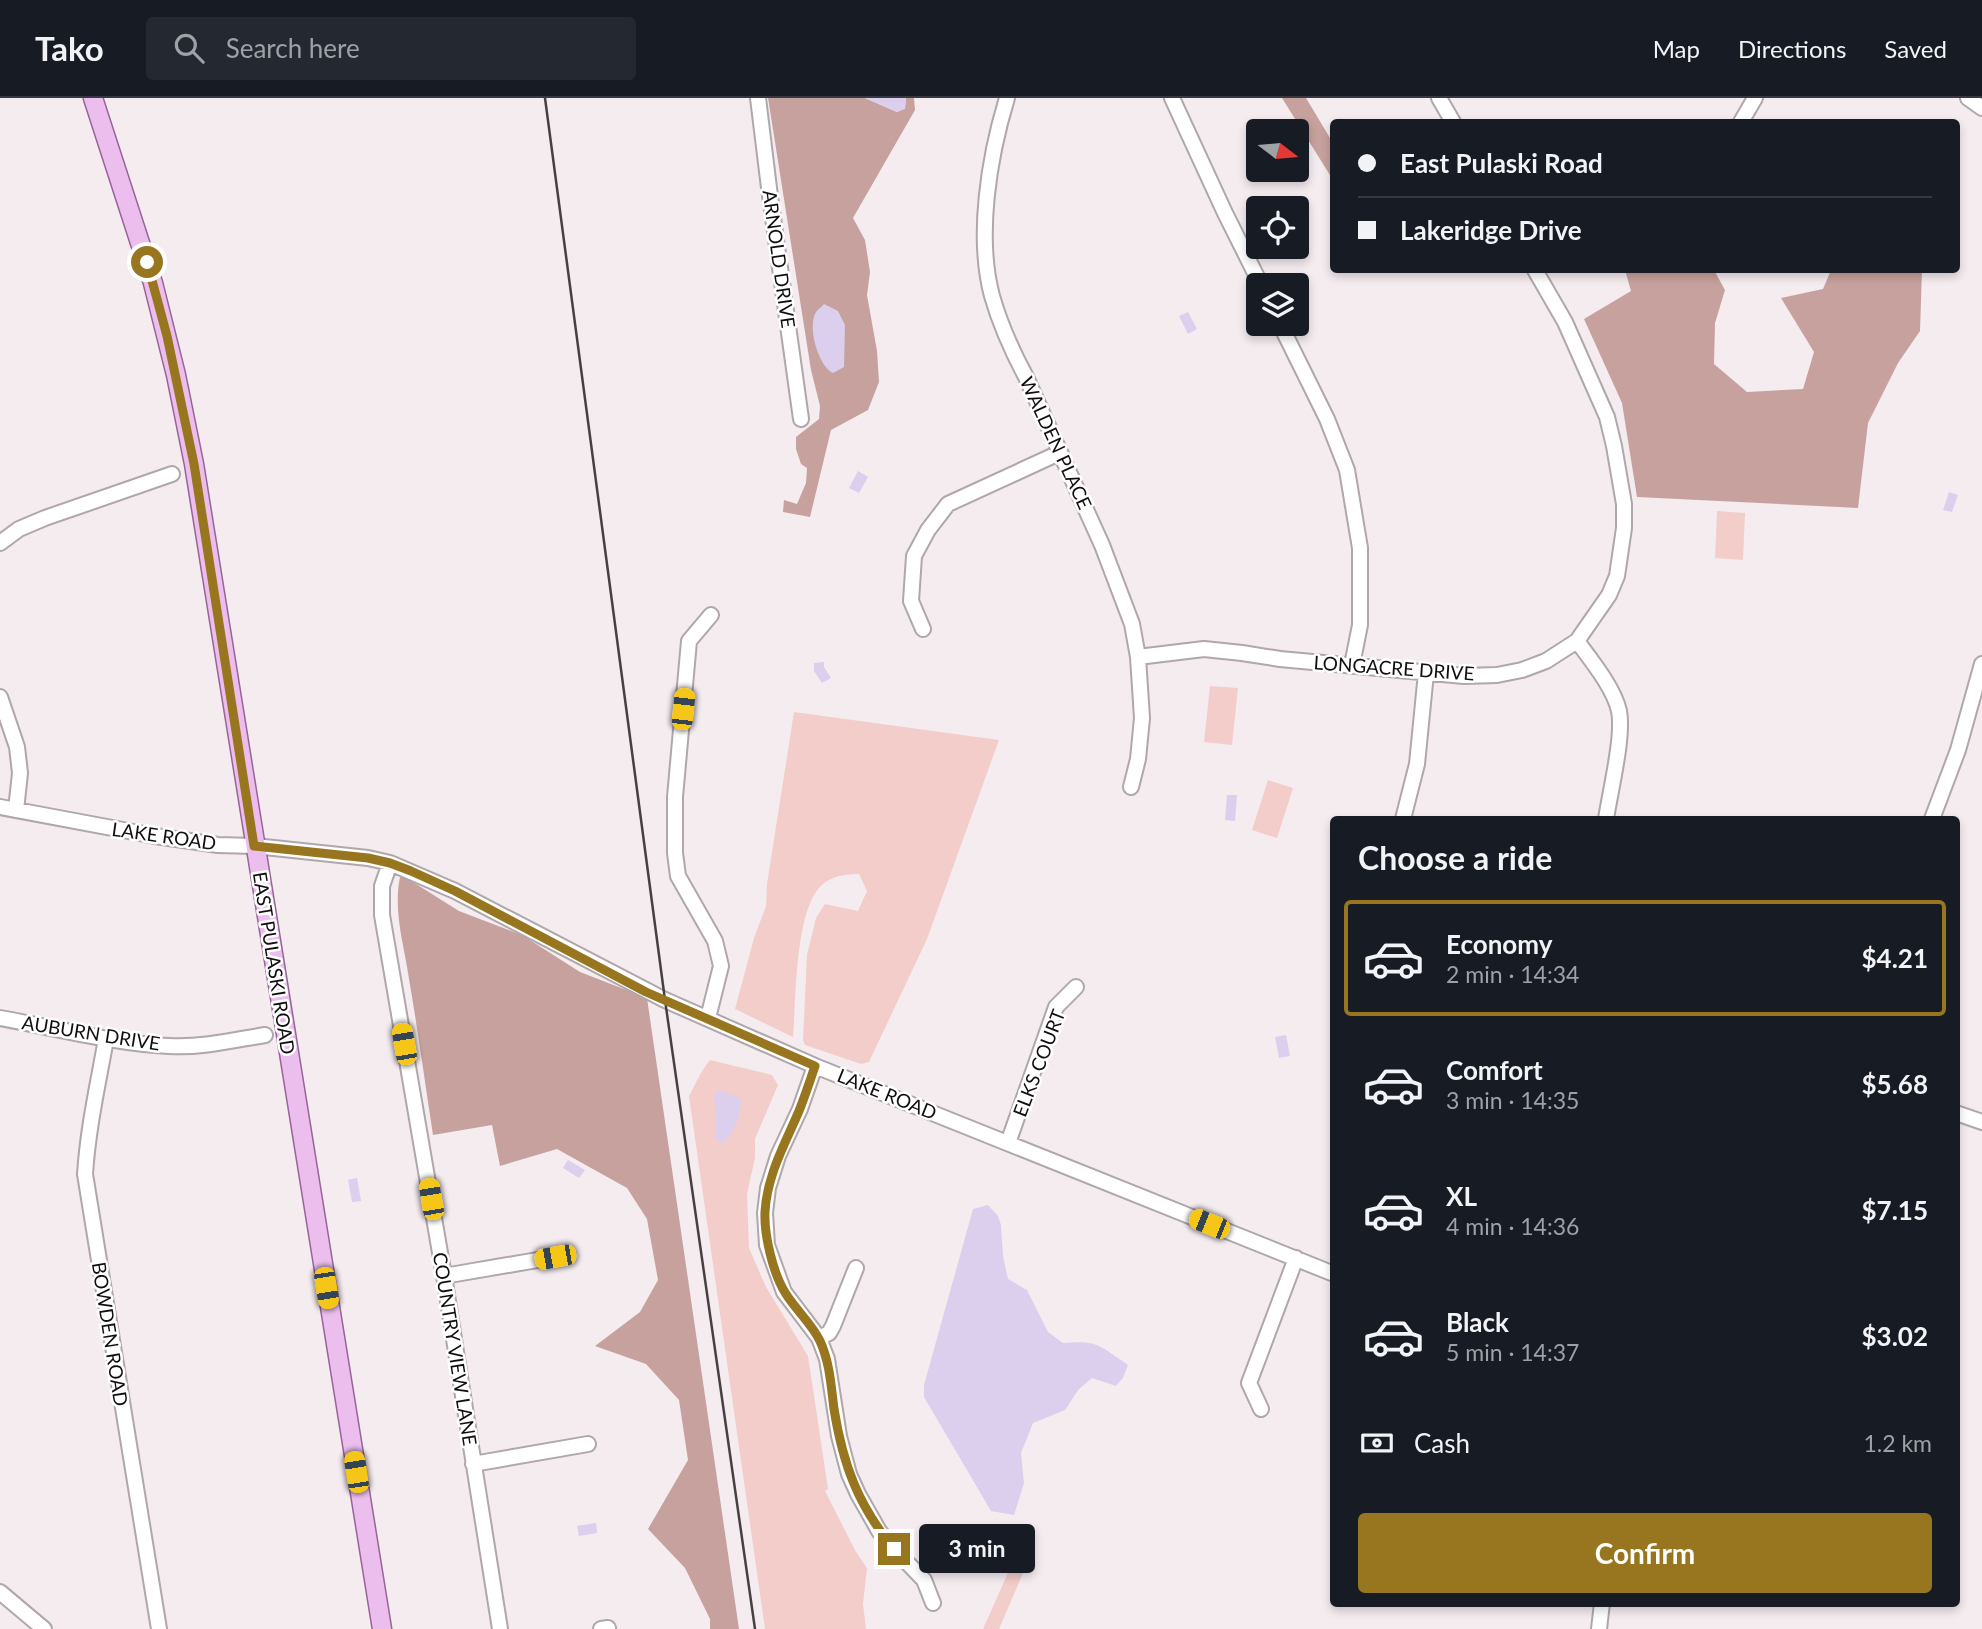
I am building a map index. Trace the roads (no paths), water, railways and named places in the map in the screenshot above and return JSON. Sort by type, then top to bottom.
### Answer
[{"type":"main road","name":"EAST PULASKI ROAD","points":[[93,98],[153,283],[176,376],[196,478],[382,1629]]},
{"type":"street","name":"ARNOLD DRIVE","points":[[758,98],[801,419]]},
{"type":"street","name":"WALDEN PLACE","points":[[1007,98],[997,130],[987,190],[985,244],[992,295],[1012,350],[1075,483],[1132,624],[1138,657],[1142,718],[1138,759],[1131,787]]},
{"type":"street","points":[[1172,98],[1224,213],[1255,273]]},
{"type":"street","points":[[1439,98],[1451,119]]},
{"type":"street","points":[[1743,119],[1755,98]]},
{"type":"street","points":[[1968,98],[1982,108]]},
{"type":"street","name":"LONGACRE DRIVE","points":[[1138,657],[1203,649],[1426,674],[1497,675],[1546,661],[1577,641],[1609,595],[1617,576],[1624,528],[1624,504],[1606,417],[1565,322],[1537,273]]},
{"type":"street","points":[[1286,336],[1327,419],[1348,470],[1360,548],[1360,625],[1352,665]]},
{"type":"street","points":[[923,629],[911,601],[914,556],[941,512],[948,504],[1059,453]]},
{"type":"street","points":[[0,543],[19,529],[45,518],[172,474]]},
{"type":"street","points":[[708,1018],[721,966],[715,941],[678,876],[675,811],[689,641],[712,615]]},
{"type":"street","points":[[1577,641],[1612,694],[1619,711],[1620,730],[1606,816]]},
{"type":"street","points":[[1933,816],[1978,695],[1982,664]]},
{"type":"street","points":[[1404,816],[1417,764],[1426,674]]},
{"type":"street","points":[[0,697],[17,747],[20,773],[16,810]]},
{"type":"street","name":"LAKE ROAD","points":[[0,807],[155,836],[218,845],[254,846],[368,858],[390,863],[455,891],[646,992],[815,1066],[1330,1272]]},
{"type":"street","name":"COUNTRY VIEW LANE","points":[[390,863],[382,887],[382,915],[444,1276],[500,1629]]},
{"type":"street","name":"ELKS COURT","points":[[1008,1143],[1056,1007],[1076,987]]},
{"type":"street","name":"AUBURN DRIVE","points":[[0,1018],[106,1040],[171,1046],[265,1035]]},
{"type":"street","name":"BOWDEN ROAD","points":[[106,1040],[89,1132],[85,1174],[159,1629]]},
{"type":"street","points":[[815,1066],[800,1109],[778,1156],[768,1188],[765,1213],[768,1245],[784,1292],[819,1338],[827,1359],[839,1436],[849,1474],[858,1494],[879,1531],[924,1580],[933,1603]]},
{"type":"street","points":[[1960,1114],[1982,1122]]},
{"type":"street","points":[[444,1276],[555,1257]]},
{"type":"street","points":[[1261,1409],[1249,1383],[1296,1258]]},
{"type":"street","points":[[819,1338],[829,1333],[834,1326],[856,1268]]},
{"type":"street","points":[[473,1464],[588,1444]]},
{"type":"street","points":[[0,1592],[44,1629]]},
{"type":"street","points":[[1599,1629],[1602,1607]]},
{"type":"railway","points":[[545,98],[665,1000],[755,1629]]}]
